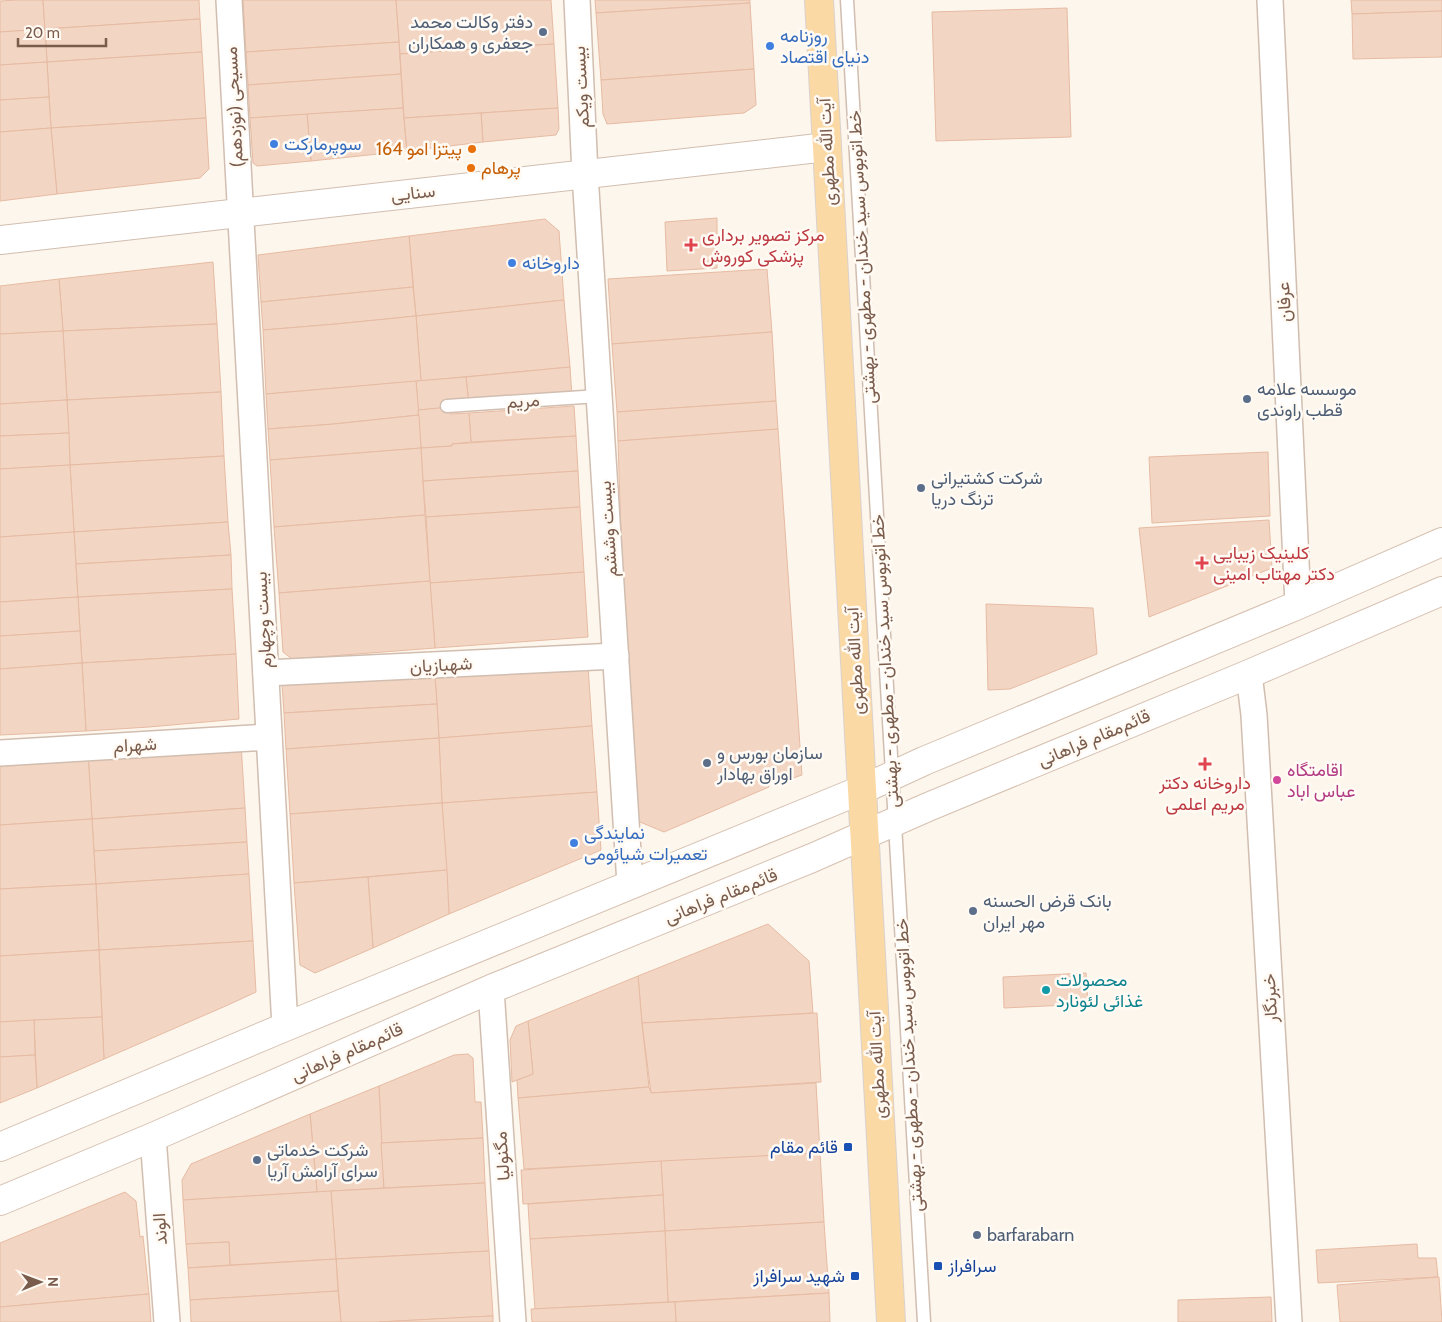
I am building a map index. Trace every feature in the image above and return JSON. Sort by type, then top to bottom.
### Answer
[{"type":"main road","name":"آیت الله مطهری","points":[[819,0],[891,1322]]},
{"type":"main road","name":"سنایی","points":[[0,240],[827,147]]},
{"type":"main road","points":[[0,1148],[285,1027],[861,790],[1442,542]]},
{"type":"main road","name":"قائم‌مقام فراهانی","points":[[0,1201],[153,1137],[491,989],[812,858],[895,821],[1249,674],[1442,591]]},
{"type":"street","name":"مسیحی (نوزدهم)","points":[[229,0],[240,213]]},
{"type":"street","name":"بیست ویکم","points":[[577,0],[585,174]]},
{"type":"street","name":"عرفان","points":[[1270,0],[1298,605]]},
{"type":"street","name":"بیست وششم","points":[[585,174],[630,884]]},
{"type":"street","name":"بیست وچهارم","points":[[240,213],[285,1027]]},
{"type":"street","name":"شهبازیان","points":[[266,674],[616,656]]},
{"type":"street","name":"خبرنگار","points":[[1249,674],[1254,715],[1289,1322]]},
{"type":"street","name":"شهرام","points":[[0,753],[269,737]]},
{"type":"street","name":"مگنولیا","points":[[491,989],[514,1322]]},
{"type":"street","name":"الوند","points":[[153,1137],[167,1322]]},
{"type":"lane","name":"خط اتوبوس سید خندان - مطهری - بهشتی","points":[[847,0],[924,1322]]},
{"type":"lane","name":"مریم","points":[[447,406],[599,396]]},
{"type":"building","points":[[43,0],[45,29],[0,32],[0,1]]},
{"type":"building","points":[[43,0],[199,0],[200,19],[45,29]]},
{"type":"building","points":[[243,0],[396,0],[399,42],[246,52]]},
{"type":"building","points":[[396,0],[551,0],[554,44],[400,54]]},
{"type":"building","points":[[595,0],[750,0],[750,3],[596,13]]},
{"type":"building","points":[[1351,0],[1442,0],[1442,11],[1352,14]]},
{"type":"building","points":[[750,3],[754,69],[601,80],[596,13]]},
{"type":"building","points":[[1067,8],[1071,137],[936,141],[932,12]]},
{"type":"building","points":[[1442,11],[1442,57],[1353,59],[1352,14]]},
{"type":"building","points":[[200,19],[202,52],[47,62],[45,29]]},
{"type":"building","points":[[45,29],[47,62],[0,65],[0,32]]},
{"type":"building","points":[[399,42],[401,74],[248,85],[246,52]]},
{"type":"building","points":[[554,44],[558,108],[404,118],[400,54]]},
{"type":"building","points":[[202,52],[206,118],[51,128],[47,62]]},
{"type":"building","points":[[47,62],[49,97],[0,100],[0,65]]},
{"type":"building","points":[[754,69],[756,105],[744,113],[607,124],[603,114],[601,80]]},
{"type":"building","points":[[401,74],[403,108],[250,118],[248,85]]},
{"type":"building","points":[[49,97],[51,128],[0,132],[0,100]]},
{"type":"building","points":[[403,108],[407,151],[311,161],[307,114]]},
{"type":"building","points":[[558,108],[559,129],[556,135],[483,142],[481,113]]},
{"type":"building","points":[[481,113],[483,142],[407,151],[404,118]]},
{"type":"building","points":[[307,114],[311,161],[257,166],[253,163],[250,118]]},
{"type":"building","points":[[206,118],[209,169],[200,178],[57,194],[51,128]]},
{"type":"building","points":[[51,128],[57,194],[0,201],[0,132]]},
{"type":"building","name":"مرکز تصویر برداری پزشکی کوروش","points":[[717,218],[717,268],[667,271],[665,222]]},
{"type":"building","points":[[545,219],[559,231],[564,300],[416,316],[409,236]]},
{"type":"building","points":[[409,236],[413,287],[261,302],[258,255]]},
{"type":"building","points":[[213,262],[217,324],[63,331],[59,279]]},
{"type":"building","points":[[767,269],[772,332],[612,344],[608,279]]},
{"type":"building","points":[[59,279],[63,331],[0,334],[0,286]]},
{"type":"building","points":[[413,287],[416,316],[263,330],[261,302]]},
{"type":"building","points":[[564,300],[570,367],[421,381],[416,316]]},
{"type":"building","points":[[416,316],[421,381],[266,394],[263,330]]},
{"type":"building","points":[[217,324],[221,392],[67,400],[63,331]]},
{"type":"building","points":[[63,331],[67,400],[0,404],[0,334]]},
{"type":"building","points":[[772,332],[776,401],[617,412],[612,344]]},
{"type":"building","points":[[570,367],[572,397],[469,406],[466,377]]},
{"type":"building","points":[[466,377],[469,406],[418,410],[416,381]]},
{"type":"building","points":[[416,381],[419,415],[268,429],[266,394]]},
{"type":"building","points":[[221,392],[224,456],[70,465],[67,400]]},
{"type":"building","points":[[67,400],[69,433],[0,436],[0,404]]},
{"type":"building","points":[[776,401],[778,429],[618,441],[617,412]]},
{"type":"building","points":[[574,406],[576,436],[471,442],[469,413]]},
{"type":"building","points":[[450,407],[450,414],[469,413],[471,442],[452,444],[452,446],[421,448],[418,410]]},
{"type":"building","points":[[419,415],[421,448],[270,460],[268,429]]},
{"type":"building","points":[[778,429],[802,775],[776,784],[776,780],[769,781],[769,787],[664,832],[640,822],[630,814],[618,441]]},
{"type":"building","points":[[69,433],[70,465],[0,469],[0,436]]},
{"type":"building","points":[[576,436],[578,471],[423,481],[421,448],[452,446],[452,444]]},
{"type":"building","points":[[421,448],[425,515],[274,527],[270,460]]},
{"type":"building","points":[[1268,452],[1270,516],[1152,523],[1149,457]]},
{"type":"building","points":[[224,456],[228,522],[74,532],[70,465]]},
{"type":"building","points":[[70,465],[74,532],[0,537],[0,469]]},
{"type":"building","points":[[578,471],[580,507],[426,517],[423,481]]},
{"type":"building","points":[[580,507],[584,572],[430,583],[426,517]]},
{"type":"building","points":[[425,515],[430,581],[279,593],[274,527]]},
{"type":"building","points":[[1269,520],[1272,568],[1149,617],[1139,528]]},
{"type":"building","points":[[228,522],[231,555],[76,564],[74,532]]},
{"type":"building","points":[[74,532],[78,597],[0,602],[0,537]]},
{"type":"building","points":[[231,555],[232,589],[78,597],[76,564]]},
{"type":"building","points":[[584,572],[588,637],[435,648],[430,583]]},
{"type":"building","points":[[430,581],[435,648],[292,659],[283,652],[279,593]]},
{"type":"building","points":[[232,589],[236,654],[82,663],[78,597]]},
{"type":"building","points":[[78,597],[80,631],[0,636],[0,602]]},
{"type":"building","points":[[986,604],[1093,608],[1097,654],[1010,689],[988,690]]},
{"type":"building","points":[[80,631],[82,663],[0,669],[0,636]]},
{"type":"building","points":[[236,654],[239,719],[86,731],[82,663]]},
{"type":"building","points":[[82,663],[86,731],[0,735],[0,669]]},
{"type":"building","points":[[588,666],[592,726],[439,738],[435,676]]},
{"type":"building","points":[[435,676],[437,704],[284,713],[282,684]]},
{"type":"building","points":[[437,704],[439,738],[286,749],[284,713]]},
{"type":"building","points":[[592,726],[597,792],[442,803],[439,738]]},
{"type":"building","points":[[439,738],[442,803],[290,814],[286,749]]},
{"type":"building","points":[[241,744],[245,808],[92,819],[88,753]]},
{"type":"building","points":[[88,753],[92,819],[0,825],[0,758]]},
{"type":"building","points":[[597,792],[601,850],[449,914],[442,803]]},
{"type":"building","points":[[442,803],[447,870],[294,883],[290,814]]},
{"type":"building","points":[[245,808],[247,842],[94,851],[92,819]]},
{"type":"building","points":[[92,819],[96,884],[0,889],[0,825]]},
{"type":"building","points":[[247,842],[249,874],[96,884],[94,851]]},
{"type":"building","points":[[447,870],[449,914],[373,948],[368,877]]},
{"type":"building","points":[[249,874],[253,941],[99,950],[96,884]]},
{"type":"building","points":[[368,877],[373,948],[315,973],[300,965],[294,883]]},
{"type":"building","points":[[96,884],[99,950],[0,956],[0,889]]},
{"type":"building","points":[[768,924],[809,961],[813,1013],[642,1023],[638,976]]},
{"type":"building","points":[[253,941],[256,992],[104,1059],[99,950]]},
{"type":"building","points":[[99,950],[102,1017],[0,1022],[0,956]]},
{"type":"building","name":"محصولات غذائی لئونارد","points":[[1086,973],[1088,1004],[1004,1008],[1003,977]]},
{"type":"building","points":[[638,976],[649,1087],[518,1098],[517,1080],[533,1074],[528,1021]]},
{"type":"building","points":[[817,1013],[821,1082],[651,1093],[642,1023]]},
{"type":"building","points":[[102,1017],[104,1059],[37,1088],[34,1020]]},
{"type":"building","points":[[34,1020],[35,1055],[0,1057],[0,1022]]},
{"type":"building","points":[[528,1021],[533,1074],[512,1082],[510,1040],[516,1026]]},
{"type":"building","points":[[468,1054],[473,1058],[475,1102],[481,1102],[483,1138],[381,1143],[379,1086],[454,1055]]},
{"type":"building","points":[[35,1055],[37,1088],[0,1103],[0,1057]]},
{"type":"building","points":[[816,1083],[820,1153],[524,1169],[518,1098],[649,1087],[651,1093]]},
{"type":"building","points":[[379,1086],[384,1188],[317,1192],[310,1114]]},
{"type":"building","name":"شرکت خدماتی سرای آرامش آریا","points":[[310,1114],[317,1192],[183,1200],[182,1180],[191,1164]]},
{"type":"building","points":[[483,1138],[485,1183],[384,1188],[381,1143]]},
{"type":"building","points":[[820,1153],[824,1222],[665,1231],[661,1161]]},
{"type":"building","points":[[661,1161],[663,1195],[523,1204],[521,1170]]},
{"type":"building","points":[[485,1183],[489,1251],[336,1259],[331,1191]]},
{"type":"building","points":[[331,1191],[336,1259],[230,1265],[229,1242],[186,1244],[183,1200]]},
{"type":"building","points":[[125,1192],[136,1201],[140,1237],[143,1236],[149,1294],[0,1307],[0,1243]]},
{"type":"building","points":[[663,1195],[665,1231],[530,1239],[528,1204]]},
{"type":"building","points":[[824,1222],[829,1293],[668,1302],[665,1231]]},
{"type":"building","points":[[665,1231],[668,1302],[535,1309],[530,1239]]},
{"type":"building","points":[[229,1242],[230,1265],[188,1268],[186,1244]]},
{"type":"building","points":[[1417,1244],[1418,1258],[1436,1258],[1438,1277],[1318,1283],[1316,1250]]},
{"type":"building","points":[[489,1251],[493,1316],[341,1322],[336,1259]]},
{"type":"building","points":[[336,1259],[338,1291],[190,1300],[188,1268]]},
{"type":"building","points":[[1439,1277],[1442,1322],[1340,1322],[1337,1285]]},
{"type":"building","points":[[338,1291],[341,1322],[191,1322],[190,1300]]},
{"type":"building","points":[[829,1293],[830,1322],[676,1322],[675,1302]]},
{"type":"building","points":[[149,1294],[151,1322],[0,1322],[0,1307]]},
{"type":"building","points":[[1271,1297],[1272,1322],[1178,1322],[1178,1300]]},
{"type":"building","points":[[675,1302],[676,1322],[532,1322],[531,1309]]},
{"type":"building","points":[[493,1316],[493,1322],[379,1322],[470,1317]]},
{"type":"place","name":"دفتر وکالت محمد جعفری و همکاران","points":[[543,32]]},
{"type":"place","name":"روزنامه دنیای اقتصاد","points":[[770,46]]},
{"type":"place","name":"سوپرمارکت","points":[[274,144]]},
{"type":"place","name":"پیتزا امو 164","points":[[472,149]]},
{"type":"place","name":"پرهام","points":[[471,168]]},
{"type":"place","name":"مرکز تصویر برداری پزشکی کوروش","points":[[691,245]]},
{"type":"place","name":"داروخانه","points":[[512,263]]},
{"type":"place","name":"موسسه علامه قطب راوندی","points":[[1247,399]]},
{"type":"place","name":"شرکت کشتیرانی ترنگ دریا","points":[[921,488]]},
{"type":"place","name":"کلینیک زیبایی دکتر مهتاب امینی","points":[[1202,563]]},
{"type":"place","name":"سازمان بورس و اوراق بهادار","points":[[707,763]]},
{"type":"place","name":"داروخانه دکتر مریم اعلمی","points":[[1205,764]]},
{"type":"place","name":"اقامتگاه عباس اباد","points":[[1277,780]]},
{"type":"place","name":"نمایندگی تعمیرات شیائومی","points":[[574,843]]},
{"type":"place","name":"بانک قرض الحسنه مهر ایران","points":[[973,911]]},
{"type":"place","name":"محصولات غذائی لئونارد","points":[[1046,990]]},
{"type":"place","name":"قائم مقام","points":[[848,1147]]},
{"type":"place","name":"شرکت خدماتی سرای آرامش آریا","points":[[257,1160]]},
{"type":"place","name":"barfarabarn","points":[[977,1235]]},
{"type":"place","name":"سرافراز","points":[[938,1266]]},
{"type":"place","name":"شهید سرافراز","points":[[855,1276]]}]
